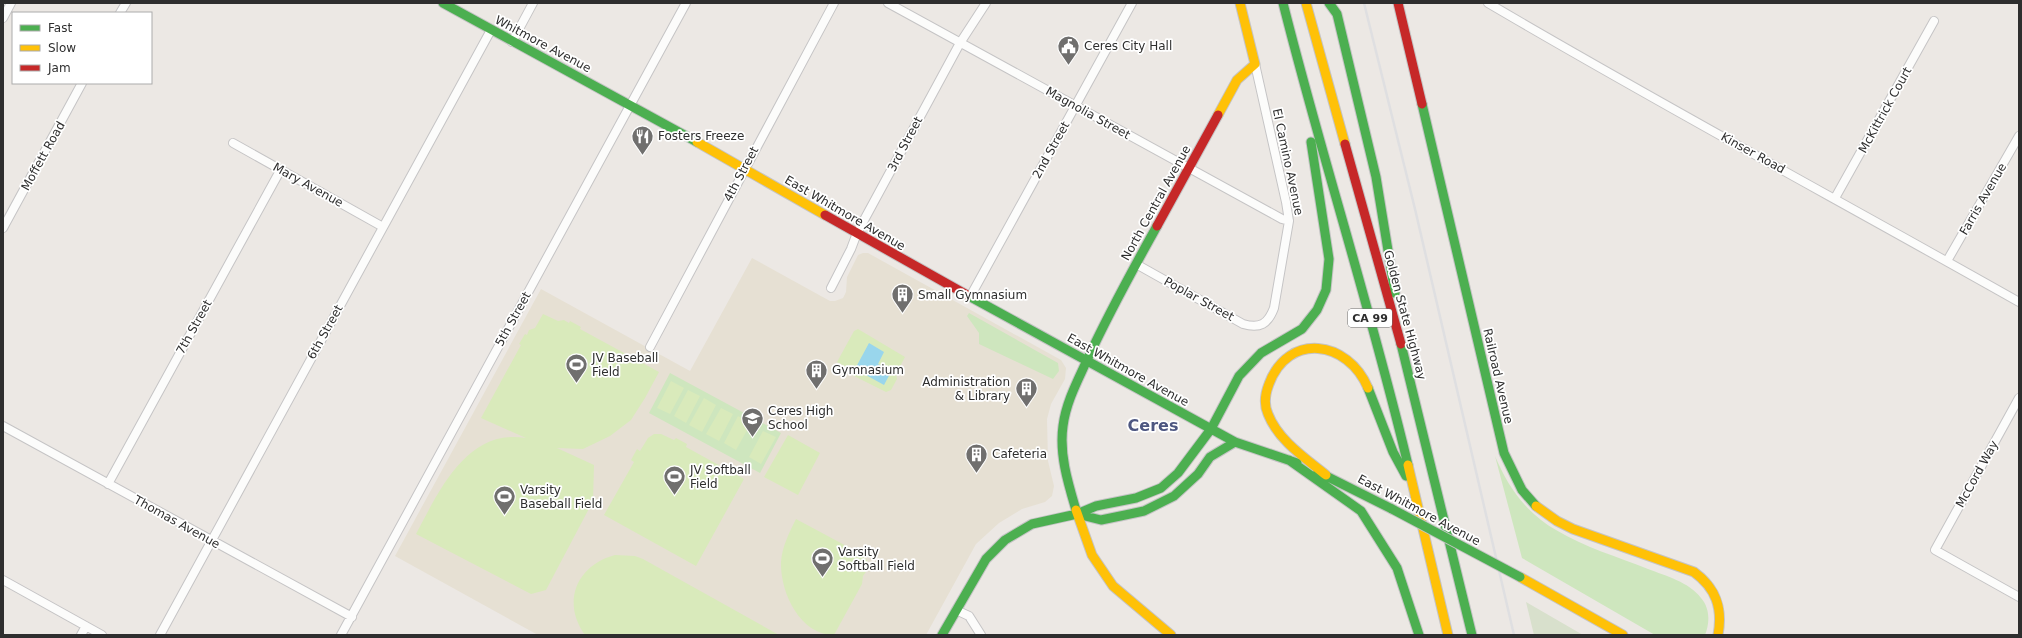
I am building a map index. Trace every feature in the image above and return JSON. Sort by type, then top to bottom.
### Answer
[{"type":"main road","name":"Whitmore Avenue","points":[[443,3],[512,42],[632,105]]},
{"type":"main road","name":"El Camino Avenue","points":[[1240,3],[1255,64]]},
{"type":"main road","name":"CA 99","points":[[1283,3],[1302,79],[1377,343],[1448,635]]},
{"type":"main road","points":[[1329,3],[1337,14],[1376,177],[1409,373]]},
{"type":"main road","name":"Railroad Avenue","points":[[1398,3],[1504,453],[1510,469],[1529,499],[1554,521],[1694,572],[1701,576],[1714,590],[1718,599],[1721,613],[1718,635]]},
{"type":"main road","name":"Golden State Highway","points":[[1307,5],[1409,373],[1472,635]]},
{"type":"main road","name":"North Central Avenue","points":[[1172,635],[1113,586],[1092,555],[1077,514],[1066,475],[1062,440],[1063,426],[1071,394],[1136,264],[1237,80],[1245,71],[1255,64]]},
{"type":"main road","points":[[942,635],[986,559],[1005,540],[1032,524],[1077,514],[1096,506],[1136,498],[1161,488],[1178,473],[1211,429],[1239,376],[1261,353],[1302,328],[1317,310],[1326,290],[1329,259],[1302,79]]},
{"type":"main road","name":"East Whitmore Avenue","points":[[632,105],[970,297],[1235,442],[1289,460],[1326,475],[1520,577],[1623,635]]},
{"type":"main road","points":[[1326,475],[1278,431],[1270,420],[1266,409],[1265,398],[1270,378],[1276,369],[1286,358],[1300,350],[1310,348],[1330,349],[1341,354],[1358,368],[1393,452],[1414,492]]},
{"type":"main road","points":[[1077,514],[1101,520],[1144,511],[1174,496],[1198,474],[1210,456],[1235,442]]},
{"type":"main road","points":[[1289,460],[1362,512],[1397,568],[1419,635]]},
{"type":"street","points":[[3,18],[11,3]]},
{"type":"street","points":[[121,12],[126,3]]},
{"type":"street","points":[[512,42],[533,3]]},
{"type":"street","name":"5th Street","points":[[341,635],[492,357],[632,105],[686,3]]},
{"type":"street","name":"4th Street","points":[[650,347],[744,168],[834,3]]},
{"type":"street","name":"Magnolia Street","points":[[888,3],[1282,219],[1289,221]]},
{"type":"street","name":"3rd Street","points":[[831,288],[851,249],[857,233],[960,43],[986,3]]},
{"type":"street","name":"2nd Street","points":[[970,297],[1132,3]]},
{"type":"street","name":"Kinser Road","points":[[1488,3],[1583,59],[1835,198],[2019,302]]},
{"type":"street","name":"McKittrick Court","points":[[1835,198],[1934,21]]},
{"type":"street","name":"6th Street","points":[[160,635],[491,30]]},
{"type":"street","name":"El Camino Avenue","points":[[1255,64],[1289,221],[1274,308],[1270,319],[1263,324]]},
{"type":"street","name":"Moffett Road","points":[[3,228],[81,84]]},
{"type":"street","name":"Farris Avenue","points":[[1947,261],[2019,136]]},
{"type":"street","name":"Mary Avenue","points":[[233,143],[383,227]]},
{"type":"street","name":"7th Street","points":[[108,484],[281,169]]},
{"type":"street","name":"Poplar Street","points":[[1136,264],[1243,324],[1253,327],[1263,324]]},
{"type":"street","name":"McCord Way","points":[[2019,398],[1934,550],[2019,597]]},
{"type":"street","name":"Thomas Avenue","points":[[3,426],[352,617]]},
{"type":"street","points":[[3,580],[102,635]]},
{"type":"street","points":[[956,610],[970,616],[981,635]]},
{"type":"street","points":[[81,635],[86,626]]},
{"type":"shaded area","name":"Ceres High School","points":[[868,253],[1061,360],[1066,368],[1065,379],[1051,404],[1047,419],[1048,461],[1054,486],[1052,496],[1045,502],[1022,509],[999,523],[976,544],[926,635],[538,635],[395,556],[541,289],[690,371],[752,258],[830,301],[835,301],[843,298],[846,292],[847,277],[858,255]]},
{"type":"green space","points":[[969,313],[1058,363],[1059,371],[1053,379],[979,344],[979,333],[967,316]]},
{"type":"green space","points":[[543,314],[558,321],[564,320],[569,323],[570,321],[581,327],[580,329],[659,372],[631,420],[610,436],[583,449],[557,448],[594,465],[593,501],[546,590],[531,594],[416,534],[445,482],[471,453],[487,443],[505,437],[526,438],[481,418],[521,345],[519,344],[525,334],[527,335],[529,330],[535,328]]},
{"type":"green space","points":[[858,329],[905,357],[896,374],[897,379],[891,390],[886,392],[852,375],[850,369],[837,362],[854,331]]},
{"type":"green space","points":[[670,373],[781,433],[760,473],[649,413]]},
{"type":"green space","points":[[671,381],[684,388],[670,414],[657,408]]},
{"type":"green space","points":[[688,390],[700,396],[686,423],[674,416]]},
{"type":"green space","points":[[704,398],[716,405],[702,432],[689,425]]},
{"type":"green space","points":[[721,408],[733,414],[719,441],[706,434]]},
{"type":"green space","points":[[738,416],[751,423],[736,450],[724,443]]},
{"type":"green space","points":[[763,431],[776,437],[761,464],[749,457]]},
{"type":"green space","name":"JV Softball Field","points":[[654,434],[661,434],[674,440],[676,438],[687,444],[686,447],[744,479],[696,566],[604,515],[634,462],[631,460],[637,449],[640,451],[648,438]]},
{"type":"green space","points":[[788,435],[820,453],[798,495],[764,477]]},
{"type":"green space","points":[[1495,456],[1512,489],[1527,507],[1545,523],[1590,547],[1677,580],[1696,592],[1704,602],[1708,611],[1708,626],[1705,635],[1655,635],[1522,558]]},
{"type":"green space","name":"Varsity Softball Field","points":[[796,519],[852,549],[867,560],[868,569],[863,576],[862,584],[834,635],[822,633],[811,628],[802,620],[794,610],[784,586],[781,562],[782,556],[786,540]]},
{"type":"green space","points":[[615,555],[635,556],[643,559],[779,635],[585,635],[574,610],[574,598],[577,586],[582,576],[591,567],[602,560]]},
{"type":"green space","points":[[1526,602],[1583,635],[1534,635]]},
{"type":"water","points":[[869,343],[884,352],[878,364],[891,372],[884,385],[855,369]]},
{"type":"railway","points":[[1364,3],[1415,209],[1514,635]]},
{"type":"traffic: fast","points":[[443,3],[697,142]]},
{"type":"traffic: fast","points":[[1283,3],[1394,407],[1408,465]]},
{"type":"traffic: fast","points":[[1329,3],[1337,14],[1376,177],[1395,293]]},
{"type":"traffic: fast","points":[[1422,104],[1504,453],[1522,490],[1536,506]]},
{"type":"traffic: fast","points":[[1211,429],[1239,376],[1261,353],[1302,329],[1317,310],[1326,290],[1329,259],[1311,142]]},
{"type":"traffic: fast","points":[[1076,510],[1065,468],[1062,447],[1063,426],[1067,408],[1076,383],[1104,324],[1157,226]]},
{"type":"traffic: fast","points":[[967,295],[1235,442],[1297,463]]},
{"type":"traffic: fast","points":[[1401,344],[1472,635]]},
{"type":"traffic: fast","points":[[1368,388],[1393,452],[1406,476]]},
{"type":"traffic: fast","points":[[942,635],[986,559],[1005,540],[1032,524],[1077,514],[1096,506],[1136,498],[1161,488],[1178,473],[1211,429]]},
{"type":"traffic: fast","points":[[1077,514],[1101,520],[1144,511],[1174,496],[1198,474],[1210,457],[1235,442]]},
{"type":"traffic: fast","points":[[1289,460],[1361,511],[1397,568],[1419,635]]},
{"type":"traffic: fast","points":[[1318,472],[1392,509]]},
{"type":"traffic: fast","points":[[1392,509],[1520,577]]},
{"type":"traffic: slow","points":[[1218,115],[1237,80],[1255,64],[1240,3]]},
{"type":"traffic: slow","points":[[1306,3],[1345,144]]},
{"type":"traffic: slow","points":[[697,142],[825,215]]},
{"type":"traffic: slow","points":[[1326,475],[1293,448],[1278,432],[1267,411],[1266,396],[1269,384],[1278,367],[1290,356],[1303,350],[1318,348],[1333,352],[1347,360],[1359,372],[1368,388]]},
{"type":"traffic: slow","points":[[1408,465],[1448,635]]},
{"type":"traffic: slow","points":[[1536,506],[1557,521],[1573,529],[1694,572],[1708,585],[1716,599],[1719,616],[1718,635]]},
{"type":"traffic: slow","points":[[1076,510],[1092,555],[1113,586],[1171,635]]},
{"type":"traffic: slow","points":[[1520,577],[1623,635]]},
{"type":"traffic: jam","points":[[1398,3],[1422,104]]},
{"type":"traffic: jam","points":[[1157,226],[1218,115]]},
{"type":"traffic: jam","points":[[1345,144],[1401,344]]},
{"type":"traffic: jam","points":[[825,215],[967,295]]},
{"type":"place","name":"Ceres City Hall","points":[[1068,66]]},
{"type":"place","name":"Fosters Freeze","points":[[643,156]]},
{"type":"place","name":"Small Gymnasium","points":[[903,314]]},
{"type":"place","name":"JV Baseball Field","points":[[576,384]]},
{"type":"place","name":"Gymnasium","points":[[816,390]]},
{"type":"place","name":"Administration & Library","points":[[1026,408]]},
{"type":"place","name":"Ceres High School","points":[[753,438]]},
{"type":"place","name":"Cafeteria","points":[[976,474]]},
{"type":"place","name":"JV Softball Field","points":[[674,496]]},
{"type":"place","name":"Varsity Baseball Field","points":[[505,516]]},
{"type":"place","name":"Varsity Softball Field","points":[[823,578]]},
{"type":"district","name":"Ceres","points":[[1153,425]]}]
